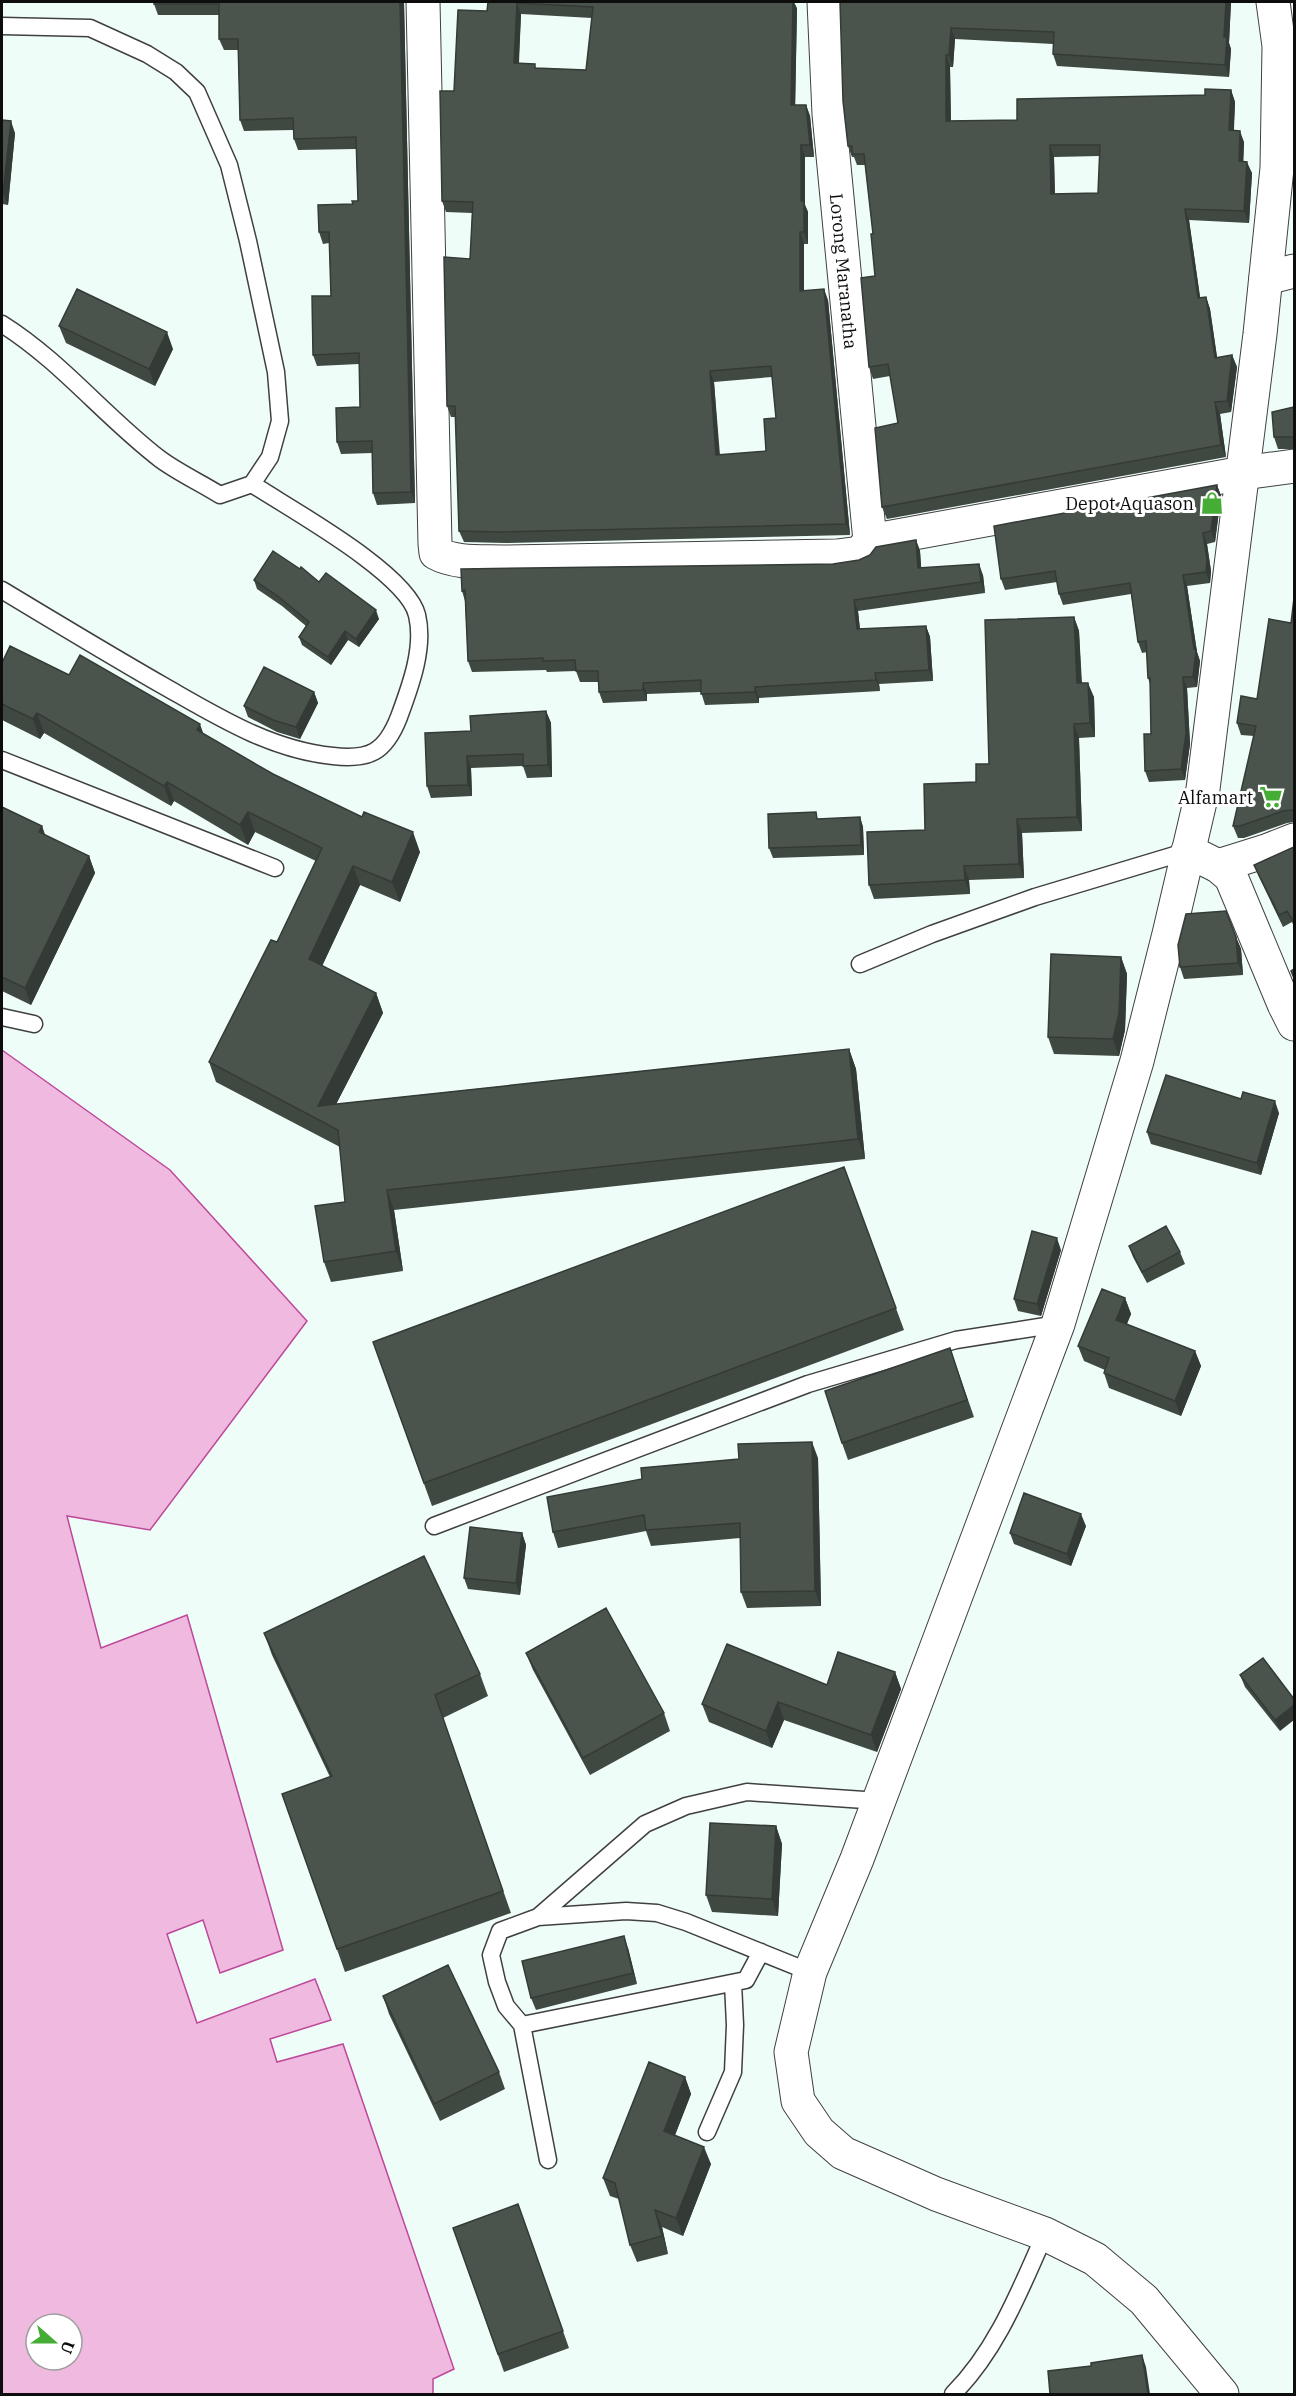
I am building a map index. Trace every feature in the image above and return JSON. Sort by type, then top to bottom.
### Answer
[{"type":"street","points":[[423,2],[436,553],[465,561],[504,562],[837,556],[860,553],[870,541],[1243,473],[1294,466]]},
{"type":"street","name":"Lorong Maranatha","points":[[824,2],[829,114],[870,541]]},
{"type":"street","points":[[1222,2394],[1144,2300],[1095,2259],[1045,2234],[936,2194],[843,2153],[819,2132],[798,2101],[792,2052],[810,1972],[879,1801],[1058,1324],[1137,1061],[1203,789],[1243,473],[1280,274],[1277,168],[1279,46],[1273,2]]},
{"type":"street","points":[[1218,866],[1294,840]]},
{"type":"street","points":[[1188,851],[1218,866],[1231,877],[1294,1024]]},
{"type":"lane","points":[[2,26],[90,28],[147,54],[176,72],[197,92],[229,165],[276,372],[280,420],[270,457],[252,484],[220,495],[162,460],[78,387],[31,342],[2,324]]},
{"type":"lane","points":[[2,590],[215,715],[279,746],[331,756],[356,757],[372,754],[385,744],[395,727],[416,659],[419,632],[417,615],[410,598],[358,554],[252,484]]},
{"type":"lane","points":[[2,760],[275,868]]},
{"type":"lane","points":[[860,964],[932,934],[1035,897],[1188,851]]},
{"type":"lane","points":[[2,1017],[34,1024]]},
{"type":"lane","points":[[434,1526],[808,1384],[956,1340],[1058,1324]]},
{"type":"lane","points":[[538,1917],[645,1824],[686,1806],[747,1792],[879,1801]]},
{"type":"lane","points":[[548,2160],[522,2025],[506,2006],[496,1982],[491,1955],[500,1931],[538,1917],[626,1911],[657,1913],[686,1922],[810,1972]]},
{"type":"lane","points":[[522,2025],[746,1980],[761,1952]]},
{"type":"lane","points":[[707,2132],[733,2072],[735,2025],[733,1983]]},
{"type":"lane","points":[[953,2394],[983,2359],[1016,2299],[1045,2234]]},
{"type":"shaded area","points":[[2,1050],[170,1170],[307,1321],[150,1530],[67,1516],[101,1648],[187,1615],[283,1950],[220,1973],[203,1920],[167,1934],[197,2023],[315,1979],[331,2020],[270,2039],[277,2062],[343,2044],[454,2369],[433,2379],[433,2394],[2,2394]]},
{"type":"building","points":[[154,2],[400,2],[411,492],[373,493],[372,441],[337,442],[336,408],[360,407],[359,353],[313,355],[312,296],[331,296],[329,232],[319,232],[318,205],[353,204],[352,201],[358,201],[356,137],[294,139],[293,118],[240,120],[238,39],[219,39],[219,4],[154,4]]},
{"type":"building","points":[[488,2],[793,2],[791,105],[806,105],[810,145],[801,145],[801,201],[804,201],[804,232],[800,232],[800,291],[824,289],[846,524],[459,531],[455,406],[447,406],[444,257],[470,259],[473,202],[442,201],[440,91],[454,91],[458,10],[487,11]],"holes":[[[517,3],[593,7],[586,70],[535,68],[535,64],[514,63]],[[771,366],[776,418],[764,419],[766,451],[716,455],[710,371]]]},
{"type":"building","points":[[840,2],[1226,2],[1225,65],[1053,54],[1054,32],[951,28],[949,55],[946,55],[946,121],[1017,120],[1017,99],[1205,95],[1205,89],[1231,90],[1229,130],[1240,131],[1239,161],[1247,162],[1244,211],[1185,209],[1198,298],[1206,297],[1215,358],[1232,355],[1227,401],[1215,402],[1221,445],[882,507],[875,428],[898,423],[888,364],[869,367],[861,278],[875,276],[871,234],[873,234],[864,154],[852,154],[852,146],[848,146],[843,101]],"holes":[[[1050,145],[1100,145],[1098,193],[1051,194]]]},
{"type":"building","points":[[2,120],[11,121],[3,193],[2,193]]},
{"type":"building","points":[[77,289],[167,332],[149,369],[59,326]]},
{"type":"building","points":[[1294,407],[1294,437],[1274,437],[1272,412]]},
{"type":"building","points":[[1217,485],[1211,531],[1203,533],[1207,560],[1206,572],[1183,575],[1196,650],[1193,677],[1183,677],[1186,733],[1181,769],[1145,771],[1144,734],[1151,734],[1150,678],[1148,678],[1146,641],[1138,642],[1130,583],[1059,594],[1055,571],[1001,579],[994,526]]},
{"type":"building","points":[[916,540],[918,568],[979,564],[981,582],[854,600],[857,629],[926,626],[929,670],[875,673],[876,680],[755,687],[755,692],[701,694],[701,680],[643,683],[643,690],[599,692],[598,671],[576,671],[575,660],[543,661],[543,658],[468,661],[465,590],[462,591],[461,569],[833,564],[859,560],[870,555],[876,547]]},
{"type":"building","points":[[273,551],[300,569],[301,567],[319,582],[326,573],[376,610],[356,639],[345,631],[328,657],[299,637],[309,622],[254,580]]},
{"type":"building","points":[[1294,598],[1294,811],[1283,811],[1240,826],[1233,826],[1256,726],[1237,723],[1241,696],[1257,699],[1269,619],[1291,623]]},
{"type":"building","points":[[1074,617],[1077,683],[1088,683],[1090,723],[1074,724],[1077,817],[1017,819],[1019,864],[964,866],[965,880],[869,885],[867,832],[925,830],[924,784],[976,782],[976,764],[989,764],[985,620]]},
{"type":"building","points":[[10,646],[69,675],[80,655],[200,724],[197,730],[273,774],[362,817],[364,812],[413,832],[392,882],[353,866],[309,959],[376,993],[318,1106],[849,1049],[858,1139],[387,1190],[396,1251],[324,1262],[315,1206],[345,1202],[338,1130],[209,1062],[271,940],[277,942],[322,848],[248,812],[240,825],[167,782],[164,786],[37,713],[33,719],[2,704],[2,663]]},
{"type":"building","points":[[264,667],[314,692],[296,727],[273,720],[244,706]]},
{"type":"building","points":[[546,711],[548,765],[523,766],[523,754],[467,756],[468,785],[427,786],[425,733],[471,731],[470,716]]},
{"type":"building","points":[[2,807],[42,826],[39,832],[89,856],[25,988],[2,977]]},
{"type":"building","points":[[816,812],[817,819],[860,817],[861,845],[769,848],[768,814]]},
{"type":"building","points":[[1294,847],[1294,922],[1287,911],[1279,915],[1254,865]]},
{"type":"building","points":[[1226,911],[1236,937],[1238,963],[1180,967],[1178,945],[1186,914]]},
{"type":"building","points":[[1051,954],[1121,957],[1119,1013],[1113,1039],[1048,1037]]},
{"type":"building","points":[[1166,1075],[1241,1099],[1243,1092],[1275,1101],[1257,1163],[1147,1132]]},
{"type":"building","points":[[844,1167],[896,1308],[424,1483],[373,1342]]},
{"type":"building","points":[[1166,1226],[1180,1252],[1142,1272],[1129,1246]]},
{"type":"building","points":[[1032,1231],[1057,1238],[1037,1304],[1014,1299]]},
{"type":"building","points":[[1102,1289],[1125,1298],[1116,1320],[1195,1351],[1175,1401],[1104,1373],[1109,1358],[1078,1346]]},
{"type":"building","points":[[950,1348],[967,1400],[842,1443],[825,1391]]},
{"type":"building","points":[[812,1442],[815,1591],[741,1592],[740,1523],[646,1530],[644,1515],[553,1532],[547,1497],[642,1479],[641,1468],[739,1459],[738,1444]]},
{"type":"building","points":[[1024,1493],[1081,1514],[1067,1554],[1010,1533]]},
{"type":"building","points":[[470,1527],[522,1533],[516,1583],[464,1578]]},
{"type":"building","points":[[424,1556],[480,1674],[435,1695],[503,1891],[337,1949],[282,1794],[332,1776],[264,1633]]},
{"type":"building","points":[[606,1608],[664,1713],[583,1758],[526,1653]]},
{"type":"building","points":[[727,1644],[827,1685],[838,1652],[895,1672],[871,1735],[778,1702],[766,1731],[702,1704]]},
{"type":"building","points":[[1263,1658],[1294,1699],[1294,1705],[1275,1720],[1240,1675]]},
{"type":"building","points":[[710,1823],[776,1826],[772,1899],[706,1895]]},
{"type":"building","points":[[624,1936],[633,1973],[531,1998],[522,1961]]},
{"type":"building","points":[[448,1965],[499,2072],[434,2104],[383,1996]]},
{"type":"building","points":[[649,2062],[685,2077],[664,2131],[704,2147],[676,2218],[655,2210],[662,2236],[630,2245],[615,2183],[603,2178]]},
{"type":"building","points":[[518,2204],[563,2331],[498,2354],[453,2228]]},
{"type":"building","points":[[1142,2355],[1148,2394],[1050,2394],[1048,2371],[1091,2366],[1091,2363]]},
{"type":"place","name":"Depot Aquason","points":[[1212,503]]},
{"type":"place","name":"Alfamart","points":[[1271,797]]}]
